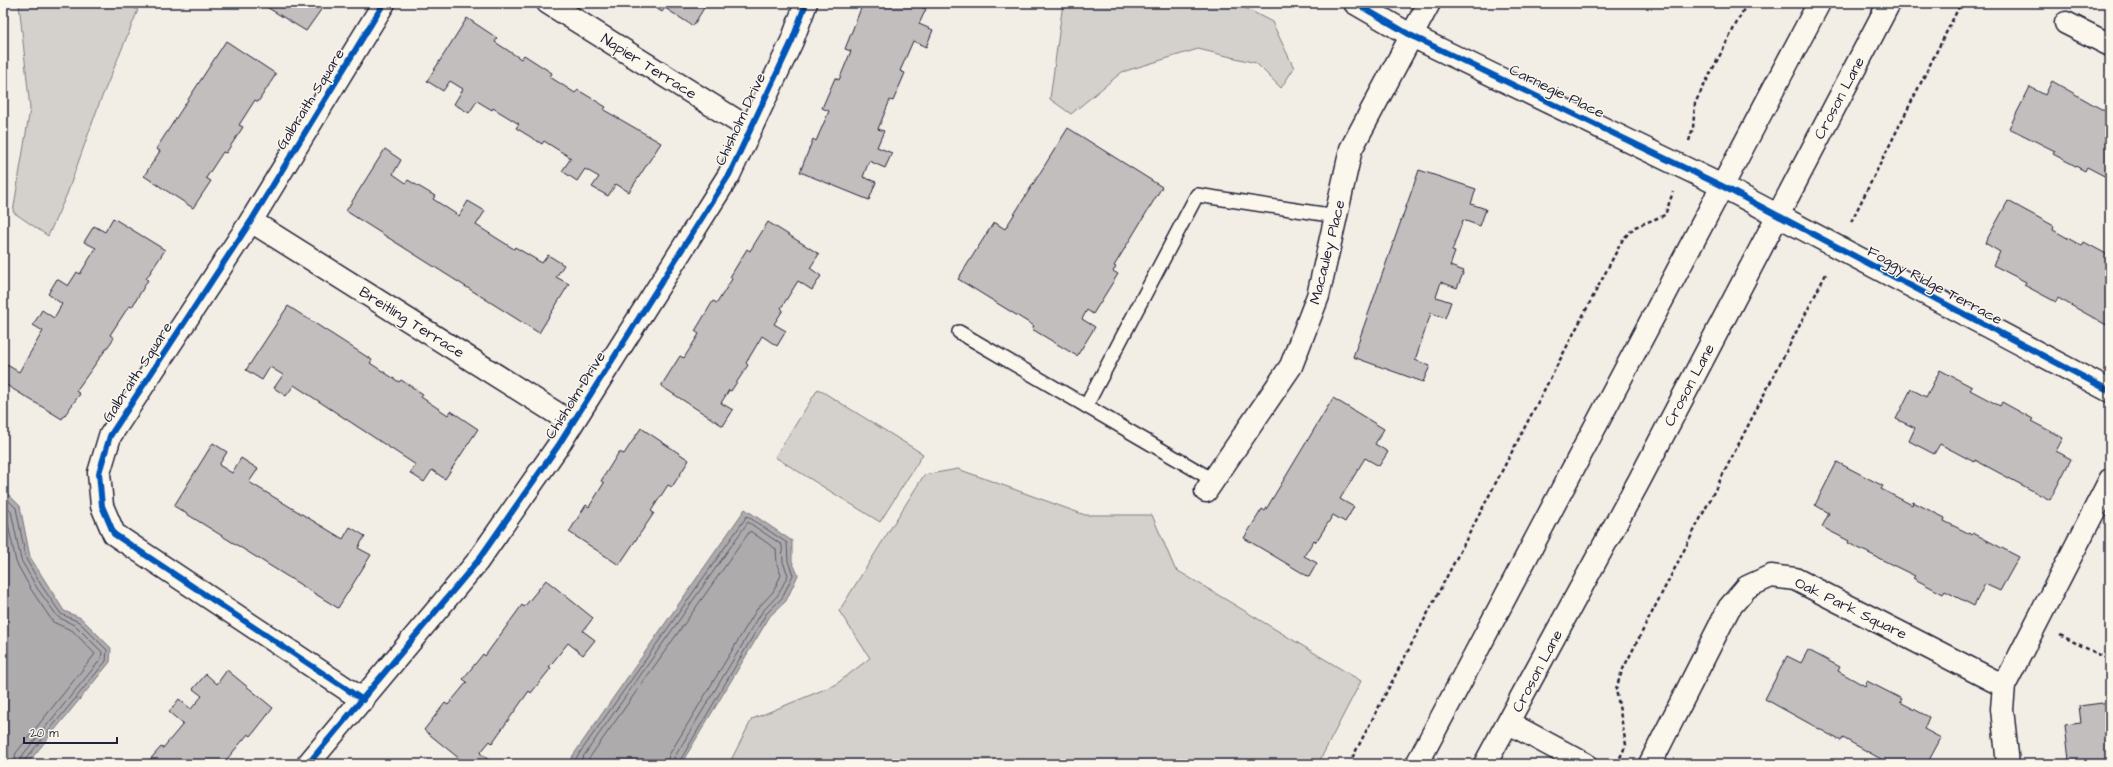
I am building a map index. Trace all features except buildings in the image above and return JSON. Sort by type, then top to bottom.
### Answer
[{"type":"street","name":"Galbraith Square","points":[[362,700],[114,534],[102,506],[99,473],[110,436],[251,221],[384,3]]},
{"type":"street","name":"Napier Terrace","points":[[548,3],[750,129]]},
{"type":"street","name":"Chisholm Drive","points":[[308,764],[477,562],[572,423],[729,175],[792,41],[806,3]]},
{"type":"street","name":"Carnegie Place","points":[[1355,3],[1412,36],[1682,166],[1722,186],[1749,202]]},
{"type":"street","name":"Macauley Place","points":[[1209,486],[1291,366],[1318,296],[1351,149],[1429,3]]},
{"type":"street","points":[[1417,764],[1818,3]]},
{"type":"street","name":"Croson Lane","points":[[1485,764],[1509,723],[1639,481],[1889,3]]},
{"type":"street","points":[[2066,23],[2110,45]]},
{"type":"street","name":"Foggy Ridge Terrace","points":[[1749,202],[2110,391]]},
{"type":"street","name":"Breitling Terrace","points":[[251,221],[572,423]]},
{"type":"street","points":[[2008,764],[2002,709],[2004,686],[2110,480]]},
{"type":"street","name":"Oak Park Square","points":[[1650,764],[1729,608],[1747,587],[1771,576],[1795,579],[2004,686]]},
{"type":"street","points":[[1509,723],[1585,764]]},
{"type":"lane","points":[[1086,406],[1197,195],[1336,216]]},
{"type":"lane","points":[[959,332],[1086,406],[1209,486]]},
{"type":"path","points":[[1349,764],[1623,239],[1635,227],[1665,215],[1693,128],[1695,103],[1747,3]]},
{"type":"path","points":[[1617,764],[1626,745],[1616,689],[1622,671],[1838,249],[1961,3]]},
{"type":"path","points":[[2037,623],[2110,660]]},
{"type":"shaded area","points":[[19,3],[123,3],[138,10],[99,104],[67,194],[48,236],[13,212],[30,109]]},
{"type":"shaded area","points":[[1063,3],[1236,3],[1272,22],[1294,68],[1281,88],[1256,63],[1198,49],[1122,72],[1071,114],[1050,99]]},
{"type":"shaded area","points":[[818,389],[923,454],[880,522],[775,457]]},
{"type":"shaded area","points":[[958,469],[1085,515],[1152,515],[1175,569],[1361,681],[1318,764],[729,764],[752,719],[835,685],[870,658],[839,611],[924,475]]},
{"type":"water","points":[[3,489],[20,506],[30,557],[64,611],[81,618],[111,648],[110,662],[27,764],[3,764]]},
{"type":"water","points":[[745,509],[792,541],[792,561],[798,575],[786,601],[770,616],[681,764],[567,764]]},
{"type":"cycle path","points":[[363,700],[114,534],[102,506],[99,473],[110,436],[251,221],[384,3]]},
{"type":"cycle path","points":[[308,764],[477,562],[558,446],[729,175],[792,41],[806,3]]},
{"type":"cycle path","points":[[1355,3],[1412,36],[1722,186],[2110,391]]}]
